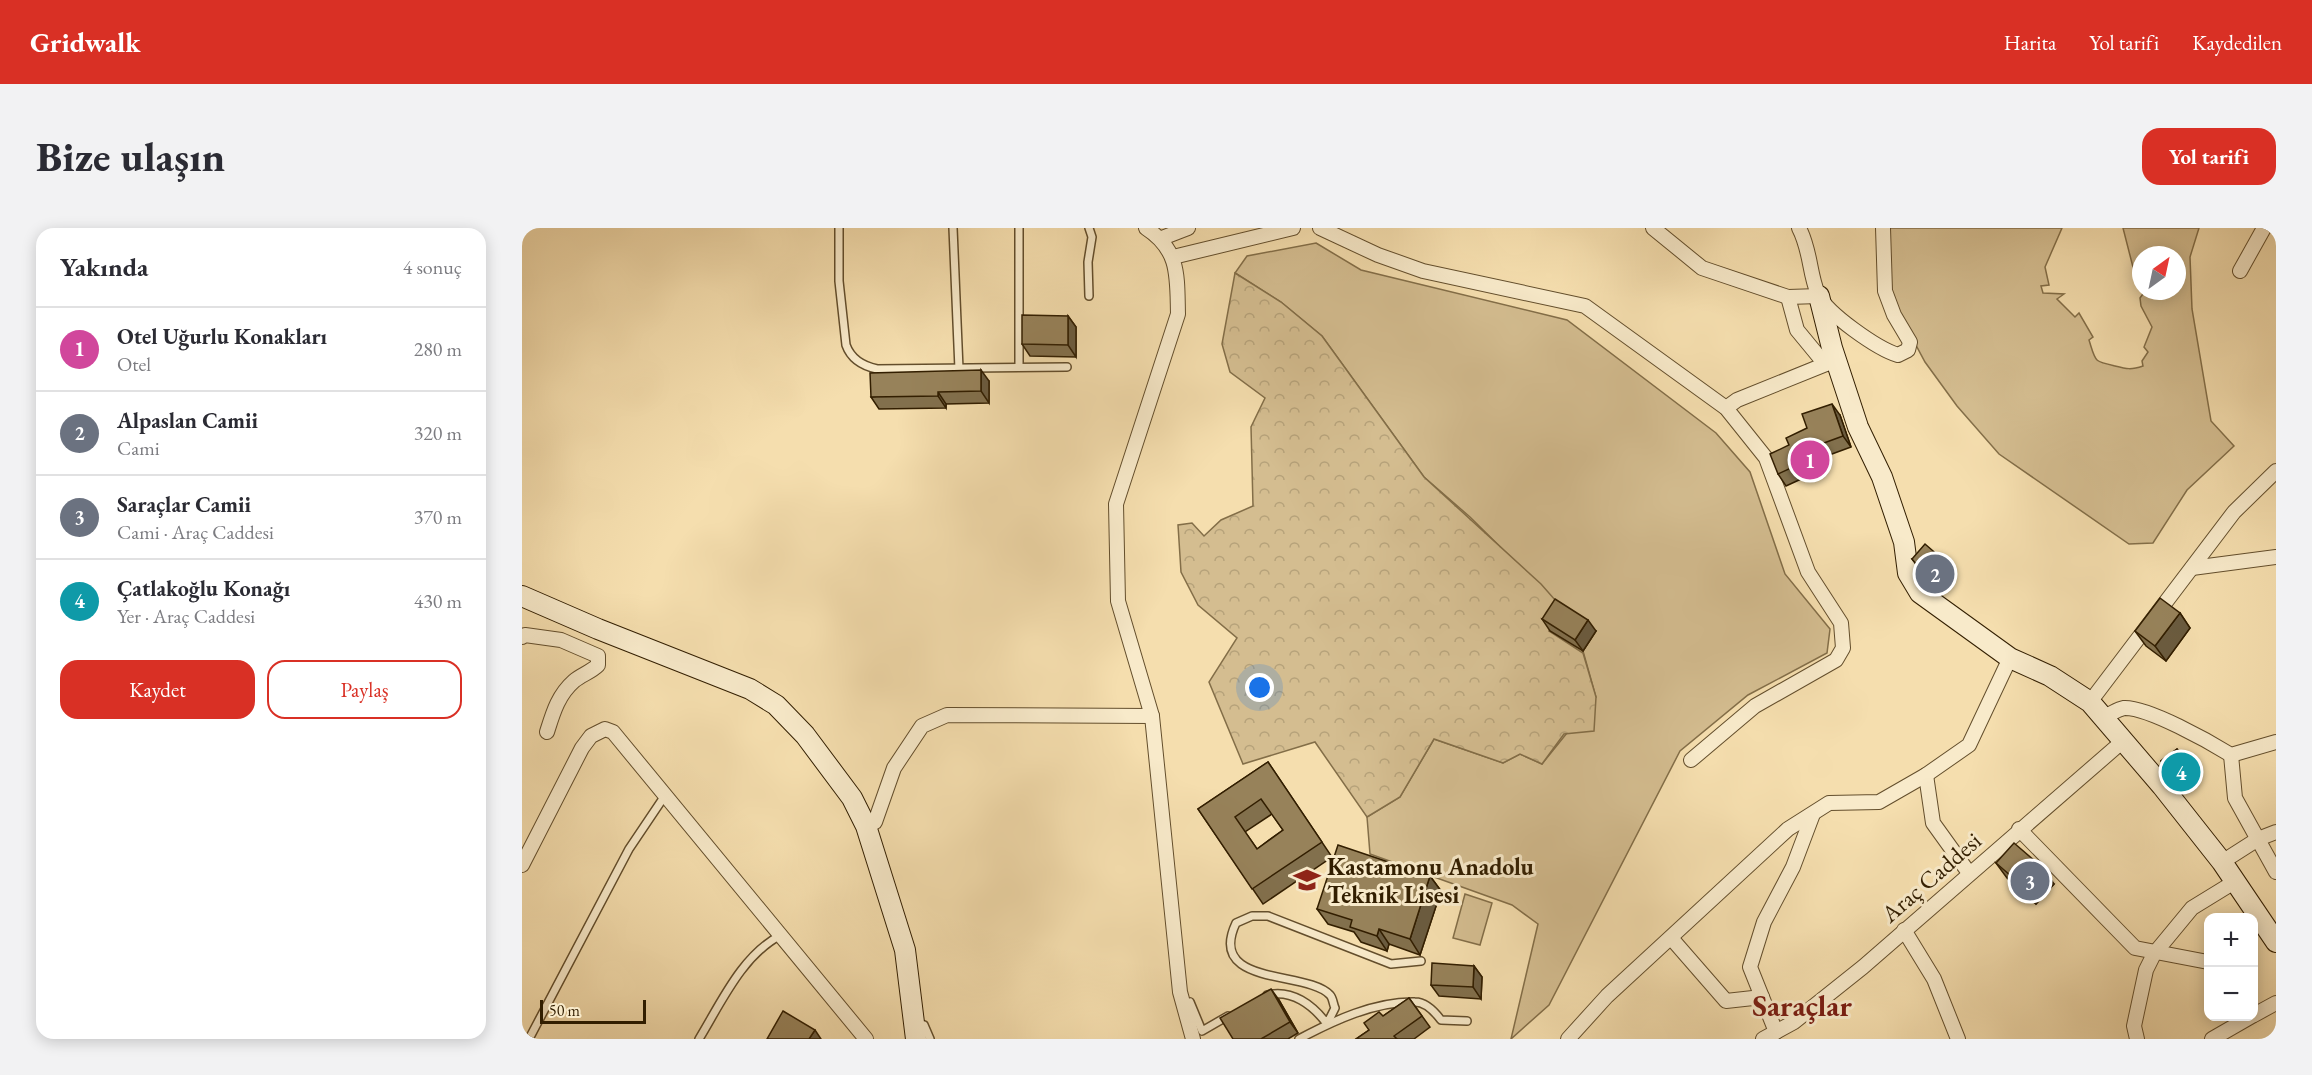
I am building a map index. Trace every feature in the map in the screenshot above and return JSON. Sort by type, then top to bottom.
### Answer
[{"type":"main road","points":[[1819,296],[1831,362],[1882,477],[1904,542],[1908,573],[1920,593],[1936,607],[2010,658],[2050,676],[2090,702],[2222,862],[2276,942]]},
{"type":"main road","points":[[522,596],[598,629],[750,689],[776,705],[831,768],[866,826],[905,950],[920,1038]]},
{"type":"street","points":[[1146,228],[1162,238],[1173,257],[1178,286],[1178,314],[1116,504],[1118,601],[1152,716],[1180,992],[1193,1039]]},
{"type":"street","points":[[1162,238],[1188,228]]},
{"type":"street","points":[[1173,257],[1293,228]]},
{"type":"street","points":[[1320,228],[1423,271],[1585,306],[1726,408],[1766,458],[1808,573],[1841,623],[1843,648],[1836,660],[1755,706],[1691,760]]},
{"type":"street","points":[[1653,228],[1702,267],[1788,297],[1819,296]]},
{"type":"street","points":[[1799,228],[1808,245],[1819,296],[1859,335],[1884,351],[1898,355],[1908,350],[1910,342],[1894,315],[1885,291],[1882,228]]},
{"type":"street","points":[[2240,271],[2264,228]]},
{"type":"street","points":[[1726,408],[1737,400],[1831,362],[1797,330],[1788,297]]},
{"type":"street","points":[[2090,702],[2234,512],[2276,471]]},
{"type":"street","points":[[2192,568],[2276,557]]},
{"type":"street","points":[[522,637],[525,635],[561,640],[598,656],[598,665],[590,673],[575,680],[558,698],[547,732]]},
{"type":"street","points":[[1568,1039],[1607,996],[1672,939],[1788,829],[1829,803],[1879,802],[1926,775],[1969,745],[2010,658]]},
{"type":"street","points":[[2103,717],[2124,708],[2134,710],[2190,731],[2231,755],[2276,742]]},
{"type":"street","points":[[866,826],[875,822],[894,768],[922,726],[946,715],[1152,716]]},
{"type":"street","points":[[522,865],[591,736],[605,729],[613,732],[866,1039]]},
{"type":"street","name":"Araç Caddesi","points":[[1763,1039],[1803,1015],[2123,741]]},
{"type":"street","points":[[2231,755],[2235,798],[2276,872]]},
{"type":"street","points":[[1926,775],[1933,823],[1969,873]]},
{"type":"street","points":[[1776,1032],[1750,967],[1764,922],[1793,867],[1813,813]]},
{"type":"street","points":[[2019,829],[2135,948],[2154,954],[2204,961]]},
{"type":"street","points":[[2222,862],[2258,839],[2276,832]]},
{"type":"street","points":[[2137,1039],[2134,1026],[2146,970],[2154,954],[2192,908],[2236,881]]},
{"type":"street","points":[[1904,930],[1934,979],[1958,1039]]},
{"type":"street","points":[[1672,939],[1726,1001],[1762,997]]},
{"type":"street","points":[[2258,1013],[2276,1003]]},
{"type":"street","points":[[2212,1039],[2244,1021]]},
{"type":"lane","points":[[839,228],[839,281],[846,345],[849,354],[868,367],[877,369],[1067,367]]},
{"type":"lane","points":[[954,228],[959,369]]},
{"type":"lane","points":[[1019,228],[1019,366]]},
{"type":"lane","points":[[1089,228],[1092,237],[1088,262],[1089,296]]},
{"type":"lane","points":[[529,1039],[629,849],[666,794]]},
{"type":"lane","points":[[1327,1024],[1335,1008],[1331,996],[1321,989],[1260,974],[1244,966],[1233,953],[1229,938],[1236,923],[1252,916],[1268,916],[1391,964],[1421,961]]},
{"type":"lane","points":[[699,1039],[747,964],[766,943],[781,935]]},
{"type":"lane","points":[[1261,997],[1276,993],[1292,995],[1317,1011],[1327,1024]]},
{"type":"lane","points":[[1190,1002],[1202,1030],[1232,1014]]},
{"type":"lane","points":[[1299,1039],[1327,1024],[1362,1010],[1416,1002],[1432,1010],[1442,1020],[1467,1022]]},
{"type":"green space","points":[[1882,228],[2062,228],[2045,267],[2049,285],[2041,286],[2043,293],[2064,294],[2057,299],[2075,317],[2079,313],[2093,337],[2089,340],[2096,359],[2123,368],[2135,368],[2143,366],[2142,361],[2148,352],[2144,347],[2152,327],[2140,300],[2186,300],[2186,246],[2132,246],[2132,263],[2123,228],[2199,228],[2190,257],[2192,309],[2211,421],[2234,446],[2187,490],[2153,543],[2129,544],[1999,454],[1957,406],[1925,362],[1893,302]]},
{"type":"green space","points":[[1316,243],[1361,270],[1567,320],[1716,433],[1750,472],[1785,574],[1830,629],[1827,653],[1748,695],[1680,751],[1549,1005],[1511,1039],[1538,924],[1512,905],[1370,854],[1367,817],[1400,797],[1434,739],[1503,763],[1520,754],[1542,764],[1596,697],[1583,651],[1596,631],[1563,609],[1470,517],[1424,477],[1322,336],[1281,302],[1235,273],[1247,256]]},
{"type":"green space","points":[[1235,273],[1281,302],[1322,336],[1424,477],[1541,584],[1563,609],[1549,631],[1583,653],[1596,697],[1594,731],[1564,734],[1542,764],[1520,754],[1503,763],[1434,739],[1400,797],[1367,817],[1315,742],[1243,764],[1209,682],[1237,638],[1198,605],[1181,572],[1178,525],[1192,523],[1204,536],[1221,520],[1253,506],[1251,427],[1265,398],[1230,372],[1222,344]]},
{"type":"green space","points":[[1465,894],[1492,903],[1480,945],[1453,938]]},
{"type":"building","points":[[1022,315],[1068,316],[1068,345],[1022,344]]},
{"type":"building","points":[[981,370],[981,391],[938,392],[938,396],[871,397],[870,373]]},
{"type":"building","points":[[1832,404],[1843,436],[1813,447],[1817,456],[1778,474],[1770,454],[1789,445],[1786,438],[1807,428],[1802,414]]},
{"type":"building","points":[[1925,544],[1940,557],[1924,574],[1912,559]]},
{"type":"building","points":[[2160,598],[2180,613],[2155,646],[2135,631]]},
{"type":"building","points":[[1555,599],[1588,620],[1575,640],[1542,619]]},
{"type":"building","points":[[2177,749],[2190,767],[2175,779],[2161,761]]},
{"type":"building","points":[[1268,762],[1322,842],[1252,889],[1198,809]],"holes":[[[1261,799],[1283,830],[1257,849],[1235,817]]]},
{"type":"building","points":[[2014,843],[2043,868],[2026,889],[1996,863]]},
{"type":"building","points":[[1338,845],[1430,876],[1410,939],[1379,929],[1377,936],[1350,927],[1352,920],[1317,909]]},
{"type":"building","points":[[1432,963],[1474,966],[1473,987],[1431,985]]},
{"type":"building","points":[[1271,989],[1290,1022],[1261,1039],[1233,1039],[1220,1018]]},
{"type":"building","points":[[1409,998],[1422,1016],[1394,1036],[1397,1039],[1356,1039],[1369,1030],[1364,1023],[1379,1012],[1383,1016]]},
{"type":"building","points":[[783,1011],[815,1030],[809,1039],[767,1039]]},
{"type":"place","name":"Otel Uğurlu Konakları","points":[[1810,460]]},
{"type":"place","name":"Alpaslan Camii","points":[[1935,574]]},
{"type":"place","name":"Çatlakoğlu Konağı","points":[[2181,772]]},
{"type":"place","name":"Kastamonu Anadolu Teknik Lisesi","points":[[1307,880]]},
{"type":"place","name":"Saraçlar Camii","points":[[2030,881]]},
{"type":"district","name":"Saraçlar","points":[[1802,1005]]}]
